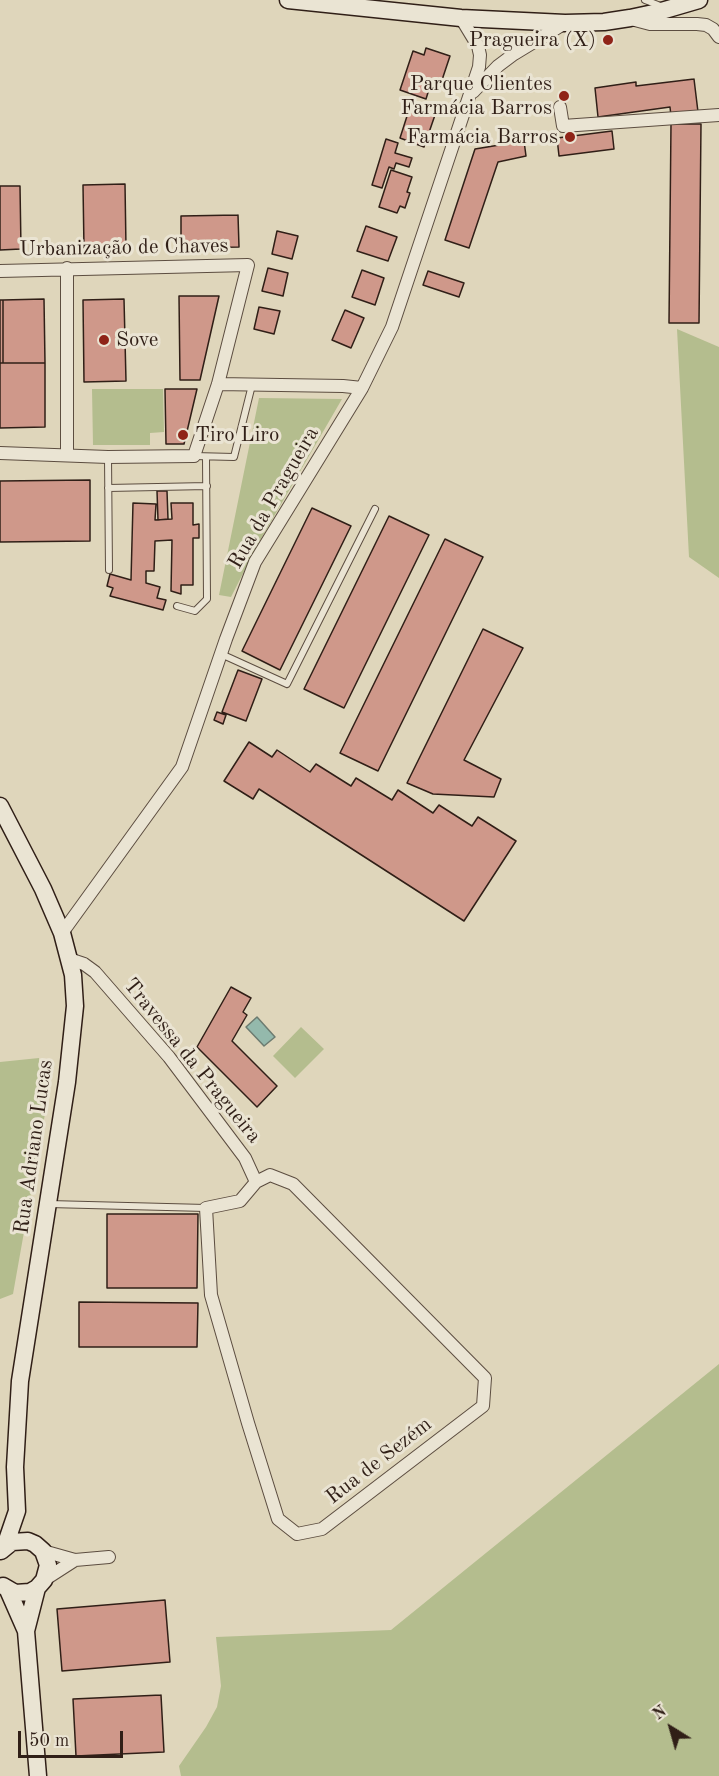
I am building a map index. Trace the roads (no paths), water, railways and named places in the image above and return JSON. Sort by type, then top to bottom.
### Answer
[{"type":"street","points":[[288,0],[341,3],[461,18],[565,23],[604,22],[630,18],[699,0]]},
{"type":"street","name":"Rua da Pragueira","points":[[62,933],[182,767],[255,562],[362,388],[393,327],[478,68],[480,55],[478,46],[461,18]]},
{"type":"street","points":[[630,18],[650,24],[697,24],[712,29],[719,37]]},
{"type":"street","name":"Rua da Pragueira","points":[[470,96],[498,66],[565,23]]},
{"type":"street","points":[[560,107],[563,126],[719,116]]},
{"type":"street","name":"Urbanização de Chaves","points":[[0,271],[249,265],[218,384]]},
{"type":"street","points":[[67,268],[67,455]]},
{"type":"street","points":[[0,453],[108,457],[200,457],[218,384],[362,388]]},
{"type":"street","name":"Rua Adriano Lucas","points":[[0,806],[43,889],[62,933],[73,975],[75,1006],[72,1043],[49,1204],[20,1381],[15,1467],[17,1511],[3,1549]]},
{"type":"street","name":"Travessa da Pragueira","points":[[69,959],[84,964],[95,972],[169,1057],[245,1158],[256,1182]]},
{"type":"street","name":"Rua de Sezém","points":[[206,1208],[211,1295],[278,1519],[297,1534],[322,1529],[483,1406],[485,1378],[293,1184],[270,1175],[256,1182]]},
{"type":"street","points":[[206,1208],[240,1201],[256,1182]]},
{"type":"street","name":"Rua Adriano Lucas","points":[[17,1511],[39,1547]]},
{"type":"street","points":[[3,1549],[12,1542],[28,1541],[75,1560],[109,1557]]},
{"type":"street","points":[[38,1776],[26,1631],[48,1565],[39,1547]]},
{"type":"street","points":[[2,1585],[23,1593],[41,1584],[75,1560]]},
{"type":"street","points":[[2,1585],[26,1631]]},
{"type":"lane","points":[[645,0],[669,9]]},
{"type":"lane","points":[[177,606],[195,610],[207,599],[207,486],[200,457],[234,457],[252,385]]},
{"type":"lane","points":[[108,457],[109,570]]},
{"type":"lane","points":[[108,488],[207,486]]},
{"type":"lane","points":[[221,653],[287,684],[375,509]]},
{"type":"lane","points":[[49,1204],[206,1208]]},
{"type":"water","points":[[257,1017],[275,1037],[264,1046],[246,1027]]},
{"type":"place","name":"Pragueira (X)","points":[[608,40]]},
{"type":"place","name":"Parque Clientes Farmácia Barros","points":[[564,96]]},
{"type":"place","name":"Farmácia Barros","points":[[570,137]]},
{"type":"place","name":"Sove","points":[[104,340]]},
{"type":"place","name":"Tiro Liro","points":[[183,435]]}]
